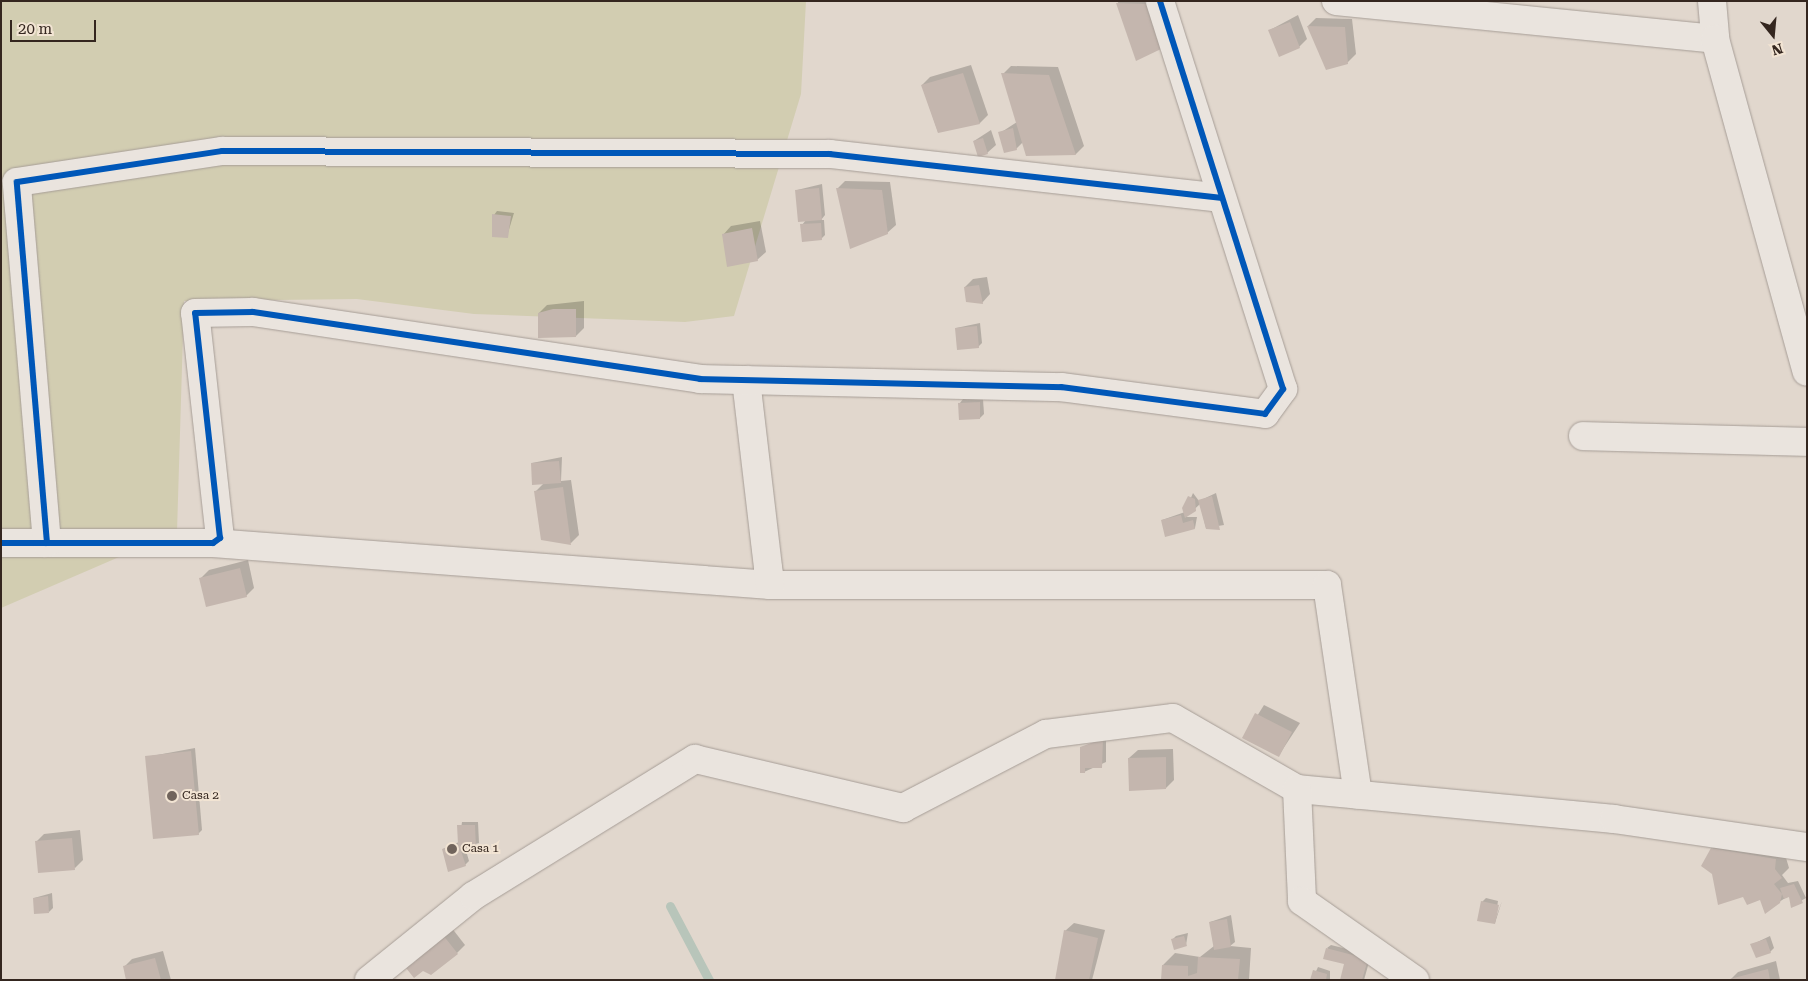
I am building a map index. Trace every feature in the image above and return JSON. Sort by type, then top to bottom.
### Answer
[{"type":"street","points":[[216,540],[195,313],[254,312],[700,379],[1062,386],[1265,414],[1283,389],[1160,1]]},
{"type":"street","points":[[1336,1],[1715,39]]},
{"type":"street","points":[[1712,1],[1715,39],[1807,372]]},
{"type":"street","points":[[47,543],[17,182],[222,152],[830,154],[1222,198]]},
{"type":"street","points":[[746,380],[770,585]]},
{"type":"street","points":[[1583,436],[1807,442]]},
{"type":"street","points":[[1,543],[216,540],[770,585],[1326,585],[1358,795]]},
{"type":"street","points":[[369,980],[473,896],[695,759],[903,808],[1046,734],[1173,718],[1297,789],[1614,819],[1807,847]]},
{"type":"street","points":[[1297,789],[1302,901],[1415,980]]},
{"type":"shaded area","points":[[1,1],[806,1],[801,94],[734,316],[685,322],[474,314],[357,299],[184,301],[177,532],[1,608]]},
{"type":"building","points":[[1116,3],[1146,4],[1161,49],[1136,61]]},
{"type":"building","points":[[1290,22],[1300,48],[1279,57],[1268,30]]},
{"type":"building","points":[[1307,26],[1345,27],[1348,64],[1326,70]]},
{"type":"building","points":[[963,73],[980,124],[938,133],[921,85]]},
{"type":"building","points":[[1001,73],[1049,75],[1076,155],[1026,156]]},
{"type":"building","points":[[1013,128],[1017,150],[1004,153],[998,132]]},
{"type":"building","points":[[983,138],[988,154],[978,157],[973,141]]},
{"type":"building","points":[[819,188],[822,220],[798,222],[795,190]]},
{"type":"building","points":[[836,188],[882,190],[888,234],[850,249]]},
{"type":"building","points":[[492,214],[511,216],[508,238],[492,237]]},
{"type":"building","points":[[821,223],[822,240],[802,242],[800,224]]},
{"type":"building","points":[[752,228],[758,261],[727,267],[722,234]]},
{"type":"building","points":[[979,285],[983,304],[966,302],[964,287]]},
{"type":"building","points":[[553,309],[576,309],[576,337],[538,338],[538,313]]},
{"type":"building","points":[[977,326],[979,348],[957,350],[955,328]]},
{"type":"building","points":[[980,402],[980,419],[959,420],[958,403]]},
{"type":"building","points":[[559,461],[561,483],[532,485],[531,463]]},
{"type":"building","points":[[563,487],[571,545],[541,540],[534,491]]},
{"type":"building","points":[[1188,496],[1195,499],[1196,511],[1185,518],[1182,508]]},
{"type":"building","points":[[1212,496],[1220,530],[1206,529],[1198,500]]},
{"type":"building","points":[[1181,515],[1183,523],[1193,520],[1195,529],[1165,537],[1161,520]]},
{"type":"building","points":[[240,568],[247,597],[206,607],[199,578]]},
{"type":"building","points":[[1255,713],[1292,732],[1279,757],[1242,738]]},
{"type":"building","points":[[1103,739],[1102,768],[1085,768],[1085,773],[1080,773],[1080,747]]},
{"type":"building","name":"Casa 2","points":[[191,751],[199,835],[153,839],[145,756]]},
{"type":"building","points":[[1166,757],[1166,789],[1129,791],[1128,758]]},
{"type":"building","name":"Casa 1","points":[[457,825],[475,825],[476,848],[460,848],[466,866],[448,872],[442,849],[458,844]]},
{"type":"building","points":[[72,838],[75,870],[38,873],[35,841]]},
{"type":"building","points":[[1711,848],[1776,859],[1775,869],[1782,878],[1774,884],[1782,894],[1780,903],[1765,914],[1760,900],[1747,905],[1743,897],[1718,905],[1712,874],[1701,866]]},
{"type":"building","points":[[1794,884],[1803,903],[1791,908],[1789,897],[1784,899],[1780,888]]},
{"type":"building","points":[[48,896],[49,913],[34,914],[33,898]]},
{"type":"building","points":[[1481,901],[1499,905],[1495,924],[1477,921]]},
{"type":"building","points":[[1227,919],[1231,947],[1214,950],[1209,922]]},
{"type":"building","points":[[1064,930],[1098,938],[1089,980],[1055,980]]},
{"type":"building","points":[[443,935],[458,954],[431,975],[423,971],[414,978],[406,968],[416,961],[411,955]]},
{"type":"building","points":[[1184,936],[1187,946],[1174,950],[1171,939]]},
{"type":"building","points":[[1766,939],[1771,953],[1756,958],[1750,944]]},
{"type":"building","points":[[1326,948],[1368,959],[1362,980],[1340,980],[1344,964],[1323,959]]},
{"type":"building","points":[[1198,957],[1240,959],[1238,980],[1161,980],[1162,965],[1188,966],[1188,976],[1197,973]]},
{"type":"building","points":[[155,958],[161,980],[126,980],[123,966]]},
{"type":"building","points":[[1768,969],[1770,980],[1730,980],[1730,979]]},
{"type":"building","points":[[1313,970],[1327,974],[1326,980],[1310,980]]},
{"type":"waterway","points":[[670,906],[709,980]]},
{"type":"cycle path","points":[[1,543],[213,543],[220,538],[195,313],[253,312],[700,379],[1061,387],[1265,414],[1283,389],[1160,1]]},
{"type":"cycle path","points":[[47,543],[17,182],[222,151],[830,154],[1222,198]]},
{"type":"place","name":"Casa 2","points":[[172,796]]},
{"type":"place","name":"Casa 1","points":[[452,849]]}]
